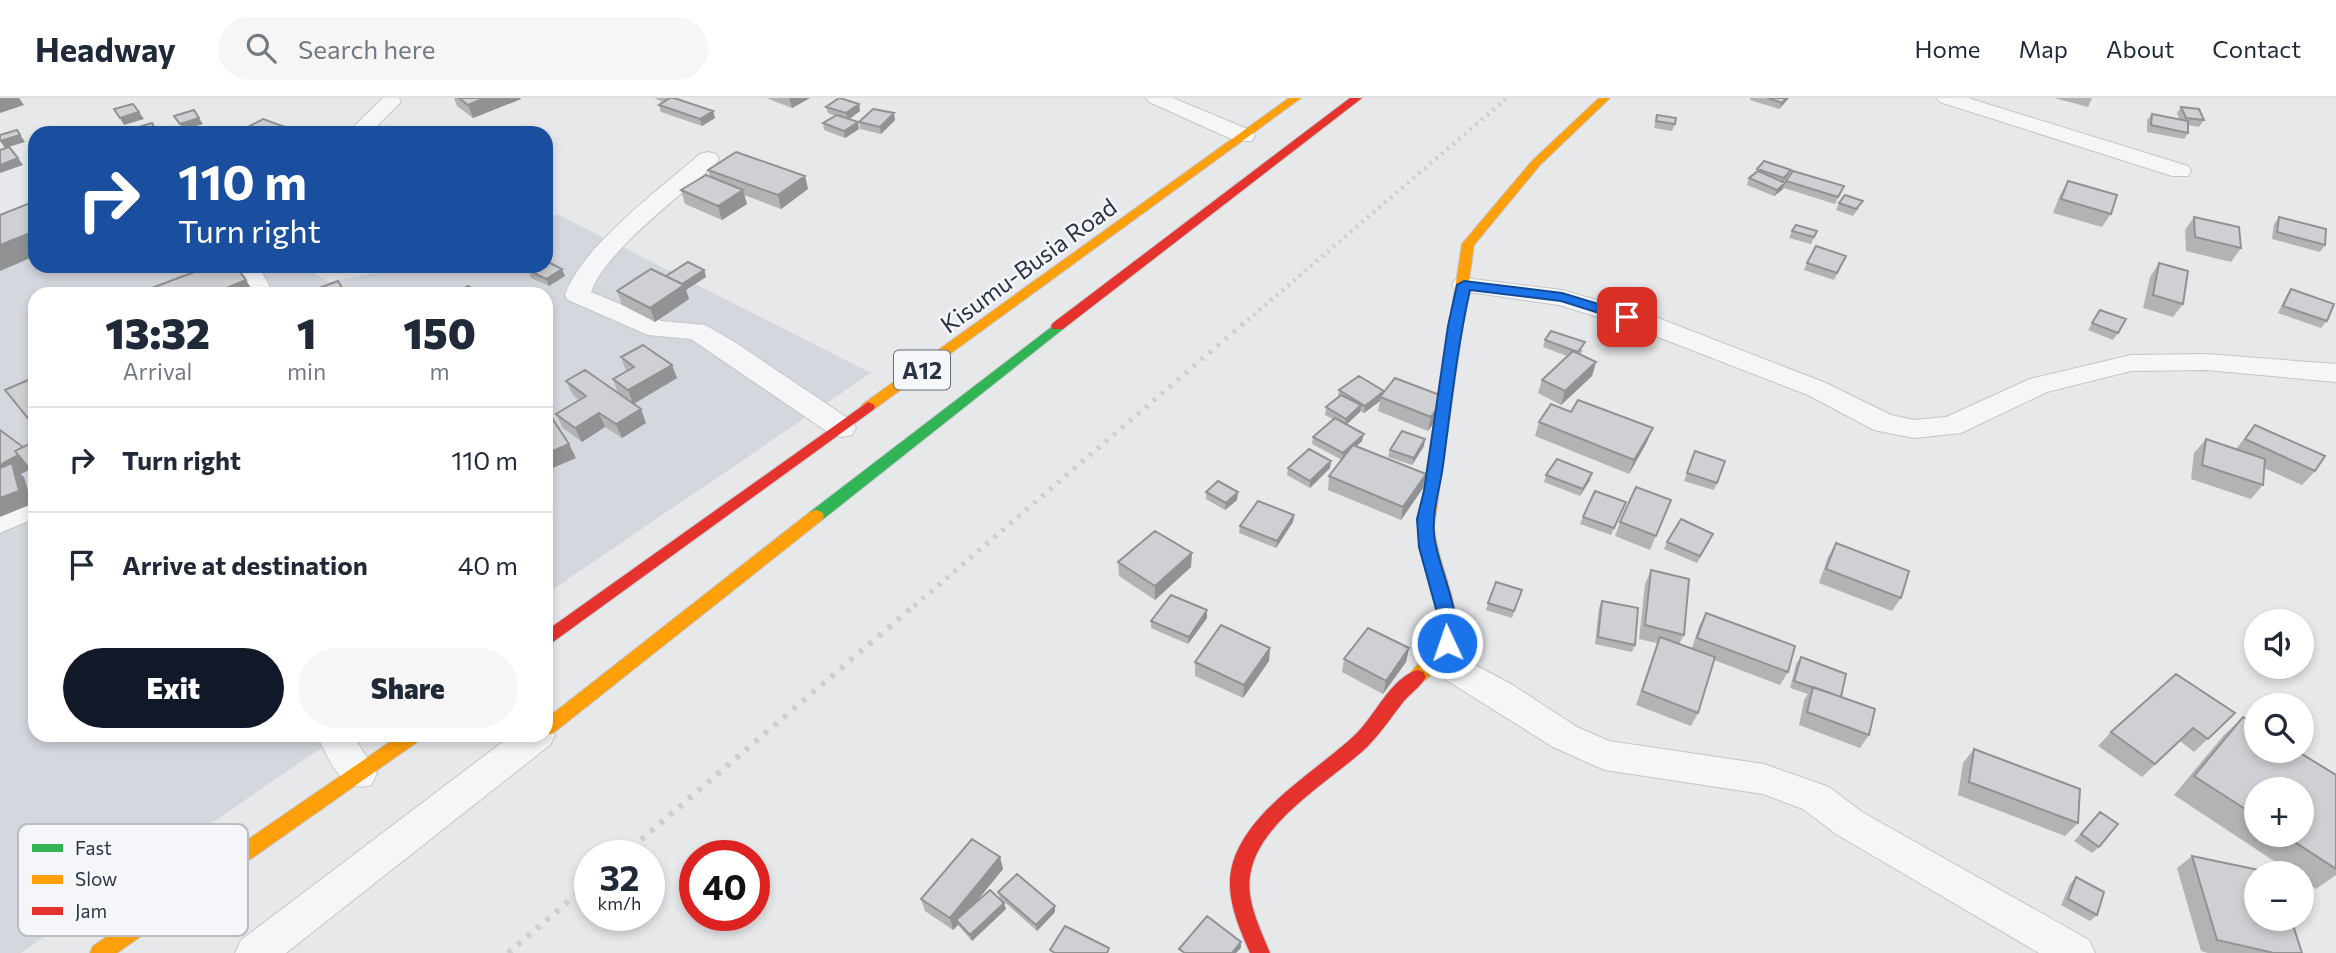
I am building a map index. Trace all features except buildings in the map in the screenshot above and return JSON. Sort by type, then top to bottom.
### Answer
[{"type":"main road","name":"Kisumu-Busia Road","points":[[553,635],[1296,98]]},
{"type":"main road","points":[[553,723],[1000,370],[1357,98]]},
{"type":"main road","points":[[1260,953],[1243,900],[1240,874],[1250,851],[1277,813],[1364,738],[1401,690],[1439,659],[1447,643],[1449,627],[1427,547],[1425,519],[1432,491],[1468,244],[1536,163],[1605,98]]},
{"type":"main road","points":[[248,851],[404,742]]},
{"type":"main road","points":[[100,953],[125,936]]},
{"type":"street","points":[[1156,98],[1244,136]]},
{"type":"street","points":[[1947,98],[2180,171]]},
{"type":"street","points":[[365,126],[391,102]]},
{"type":"street","points":[[708,159],[596,261],[580,281],[577,295],[590,303],[657,328],[696,331],[724,347],[842,428]]},
{"type":"street","points":[[1464,285],[1562,298],[1649,324],[1817,389],[1884,423],[1914,429],[1951,426],[2039,386],[2131,363],[2206,362],[2336,373]]},
{"type":"street","points":[[0,522],[28,509]]},
{"type":"street","points":[[1439,659],[1565,737],[1605,755],[1764,779],[1816,798],[1849,823],[2074,953]]},
{"type":"street","points":[[338,742],[359,774]]},
{"type":"street","points":[[255,953],[529,742]]},
{"type":"shaded area","points":[[557,214],[871,373],[553,589],[553,287],[28,287],[28,742],[330,742],[210,824],[18,824],[18,936],[46,936],[21,953],[0,953],[0,241],[28,231],[28,273],[314,273],[329,282],[375,273],[553,273],[553,216]]},
{"type":"railway","points":[[1242,325],[1507,98]]},
{"type":"railway","points":[[914,606],[1244,323]]},
{"type":"railway","points":[[641,840],[916,604]]},
{"type":"railway","points":[[508,953],[574,897]]},
{"type":"traffic: fast","points":[[816,516],[1058,326]]},
{"type":"traffic: slow","points":[[868,407],[1296,98]]},
{"type":"traffic: slow","points":[[1417,677],[1437,658],[1447,640],[1449,623],[1446,606],[1428,549],[1426,527],[1468,244],[1536,163],[1605,98]]},
{"type":"traffic: slow","points":[[553,723],[816,516]]},
{"type":"traffic: slow","points":[[248,850],[404,742]]},
{"type":"traffic: slow","points":[[100,953],[124,936]]},
{"type":"traffic: jam","points":[[1058,326],[1357,98]]},
{"type":"traffic: jam","points":[[553,635],[868,407]]},
{"type":"traffic: jam","points":[[1260,953],[1241,894],[1240,875],[1246,855],[1257,837],[1289,801],[1361,741],[1401,692],[1417,677]]},
{"type":"route","points":[[1447,643],[1449,627],[1427,547],[1425,519],[1432,491],[1455,326],[1464,285],[1562,298],[1627,317]]}]
